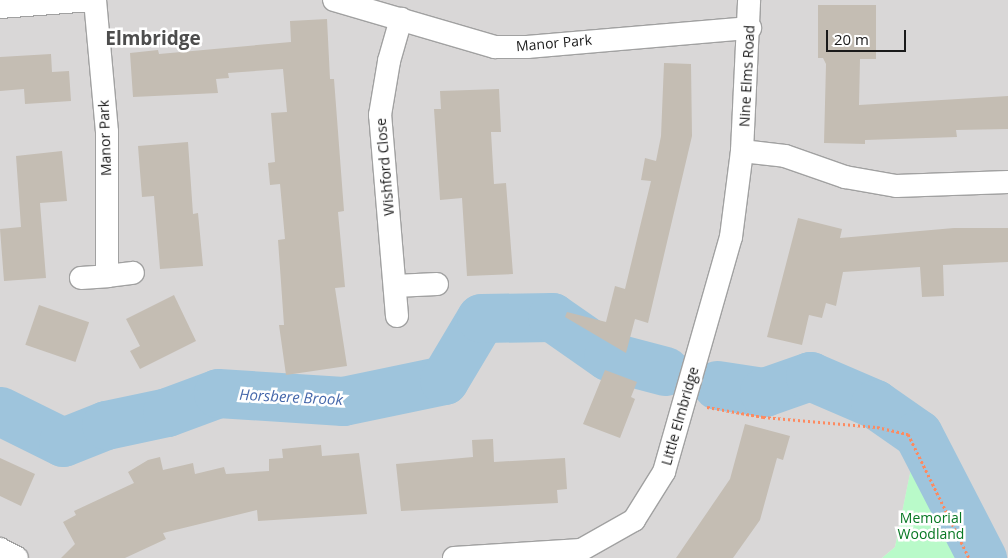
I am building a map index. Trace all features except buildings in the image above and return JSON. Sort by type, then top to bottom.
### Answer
[{"type":"street","points":[[0,7],[90,0]]},
{"type":"street","name":"Manor Park","points":[[94,0],[107,132],[107,276]]},
{"type":"street","name":"Manor Park","points":[[334,0],[496,47],[527,47],[750,28]]},
{"type":"street","name":"Nine Elms Road","points":[[742,151],[750,28],[749,0]]},
{"type":"street","name":"Wishford Close","points":[[397,316],[380,115],[389,61],[401,19]]},
{"type":"street","points":[[742,151],[785,156],[845,178],[896,186],[1008,182]]},
{"type":"street","name":"Little Elmbridge","points":[[454,558],[581,550],[634,520],[664,472],[731,237],[742,151]]},
{"type":"street","points":[[81,278],[133,273]]},
{"type":"street","points":[[395,286],[437,284]]},
{"type":"street","points":[[0,549],[17,558]]},
{"type":"path","points":[[684,402],[763,417],[877,427],[908,434],[969,558]]},
{"type":"shaded area","points":[[0,0],[1008,0],[1008,558],[982,558],[918,435],[895,547],[882,558],[0,558]]},
{"type":"green space","name":"Memorial Woodland","points":[[918,434],[982,558],[882,558],[895,547]]},
{"type":"waterway","name":"Horsbere Brook","points":[[0,411],[63,442],[106,425],[167,412],[218,393],[343,401],[444,380],[481,318],[552,317],[608,356],[665,371]]},
{"type":"waterway","name":"Horsbere Brook","points":[[717,385],[764,392],[810,376],[875,404],[918,434],[982,558]]},
{"type":"district","name":"Elmbridge","points":[[153,39]]}]
